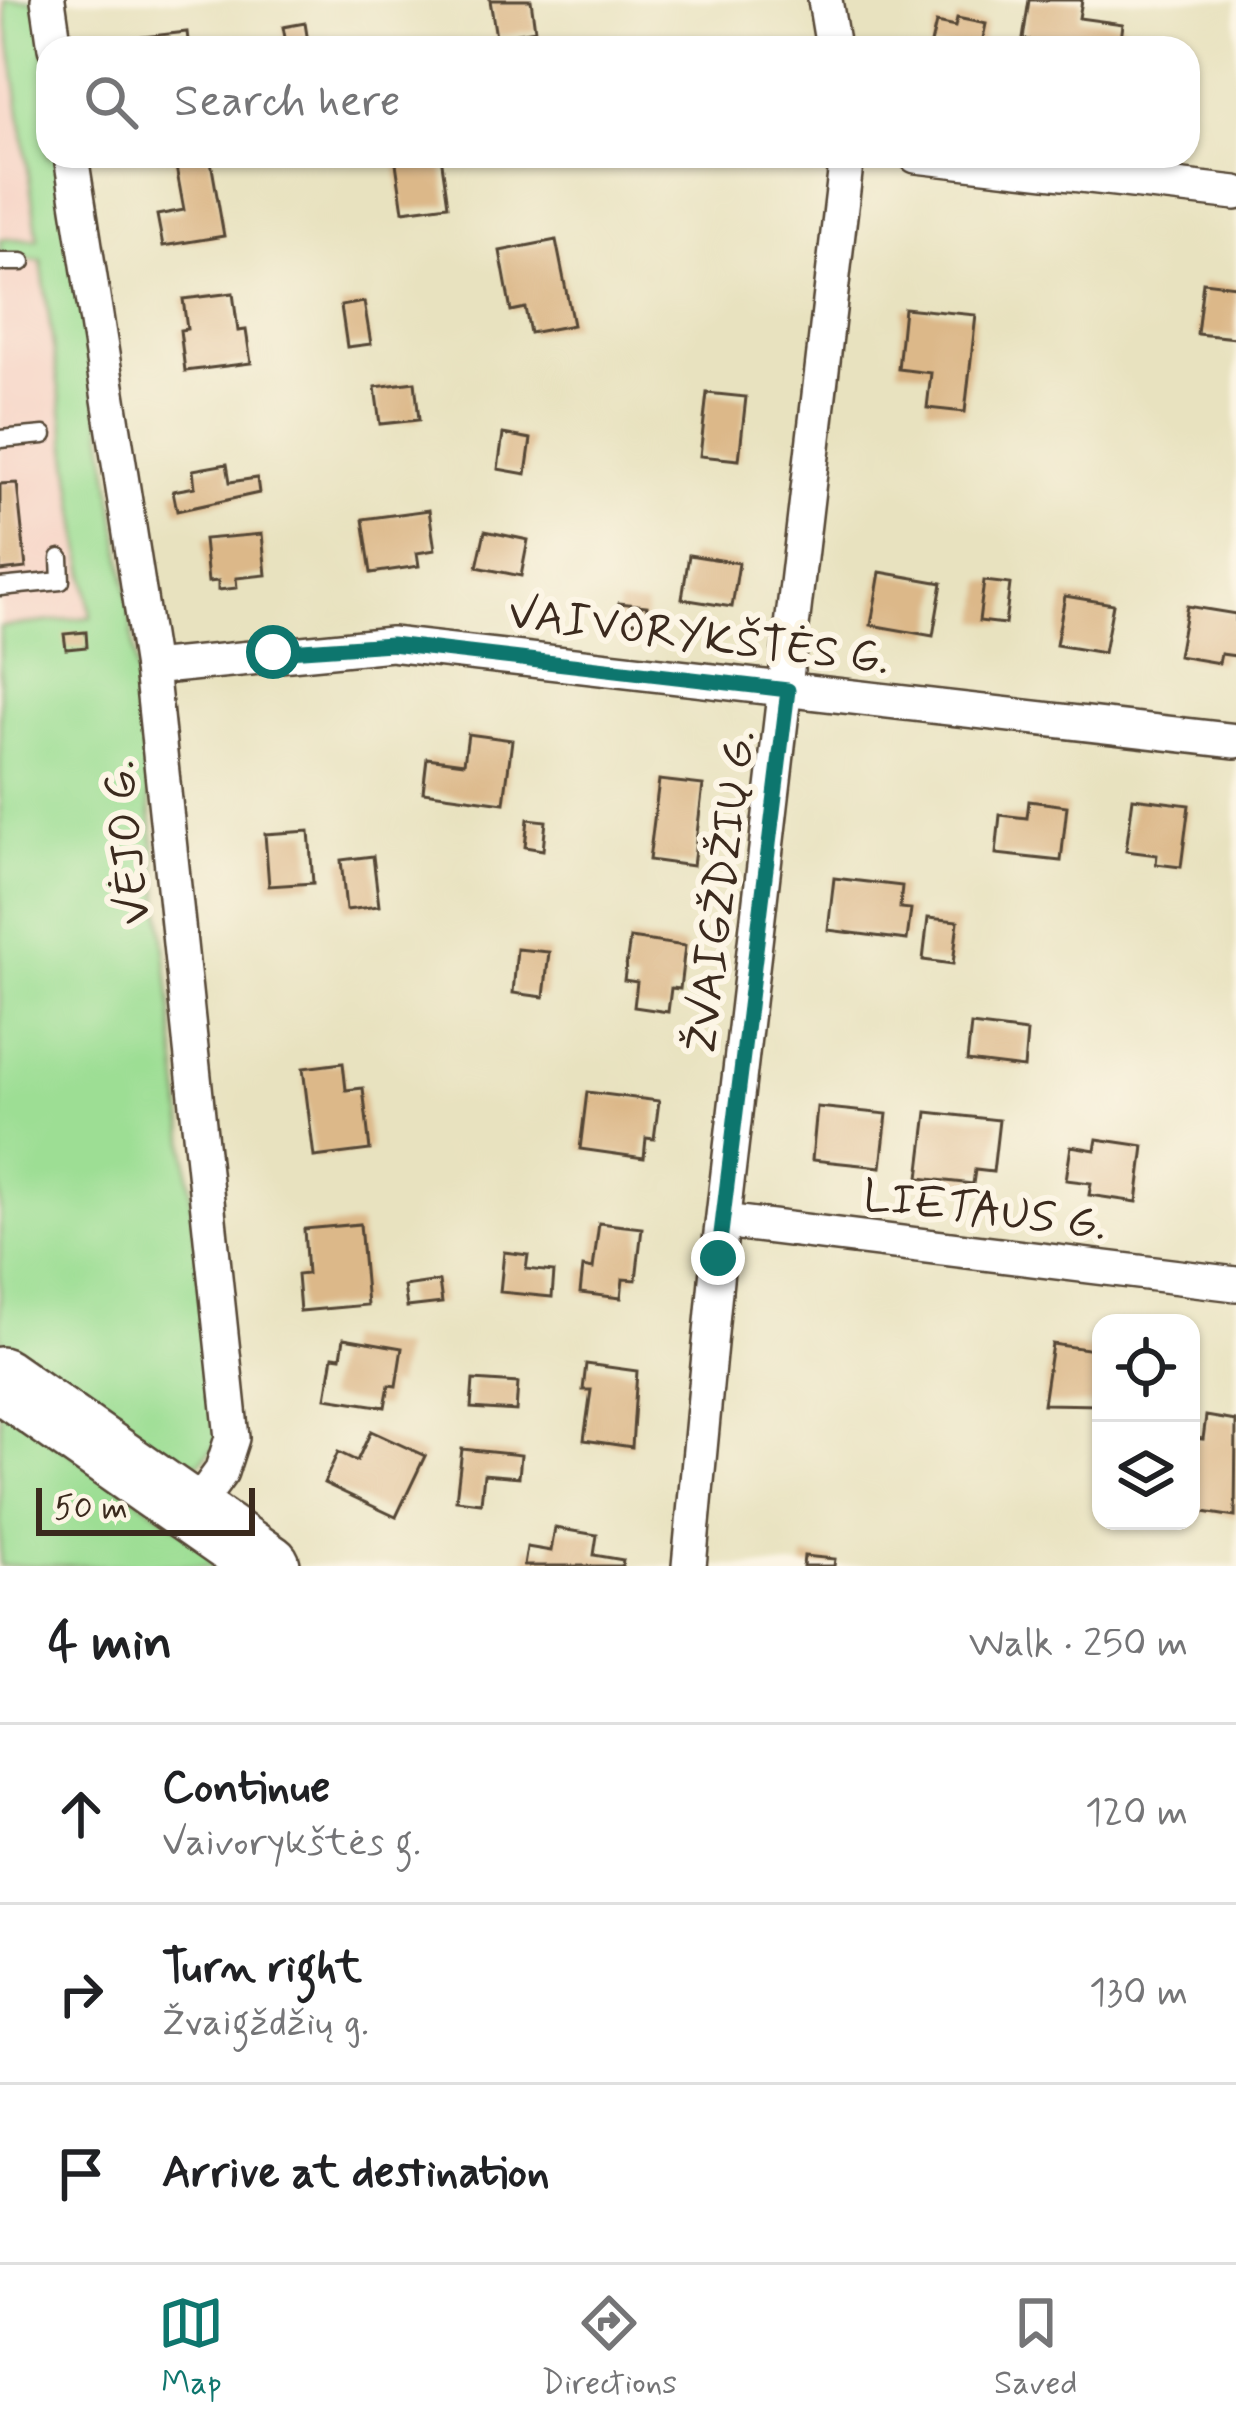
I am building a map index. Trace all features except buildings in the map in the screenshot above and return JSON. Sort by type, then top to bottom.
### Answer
[{"type":"highway","points":[[0,1378],[268,1566]]},
{"type":"street","points":[[49,0],[54,36]]},
{"type":"street","points":[[825,0],[830,36]]},
{"type":"street","name":"VĖJO G.","points":[[73,168],[152,668],[232,1438],[221,1472],[191,1513]]},
{"type":"street","name":"ŽVAIGŽDŽIŲ G.","points":[[689,1566],[724,1221],[846,168]]},
{"type":"street","points":[[1020,168],[1236,193]]},
{"type":"street","name":"VAIVORYKŠTĖS G.","points":[[152,668],[391,644],[1236,741]]},
{"type":"street","name":"LIETAUS G.","points":[[724,1221],[1236,1285]]},
{"type":"lane","points":[[0,262],[22,262]]},
{"type":"lane","points":[[0,440],[44,435]]},
{"type":"lane","points":[[0,587],[61,581],[60,558]]},
{"type":"shaded area","points":[[0,0],[4,0],[38,239],[0,239]]},
{"type":"shaded area","points":[[0,258],[41,259],[91,618],[0,627]]},
{"type":"green space","points":[[4,0],[38,0],[43,36],[36,36],[36,168],[63,168],[129,605],[217,1445],[200,1462],[178,1463],[0,1339],[0,627],[91,617],[41,260],[0,258],[0,239],[38,239]]},
{"type":"green space","points":[[0,1403],[234,1566],[0,1566]]},
{"type":"route","points":[[273,652],[391,644],[788,690],[718,1258]]}]
